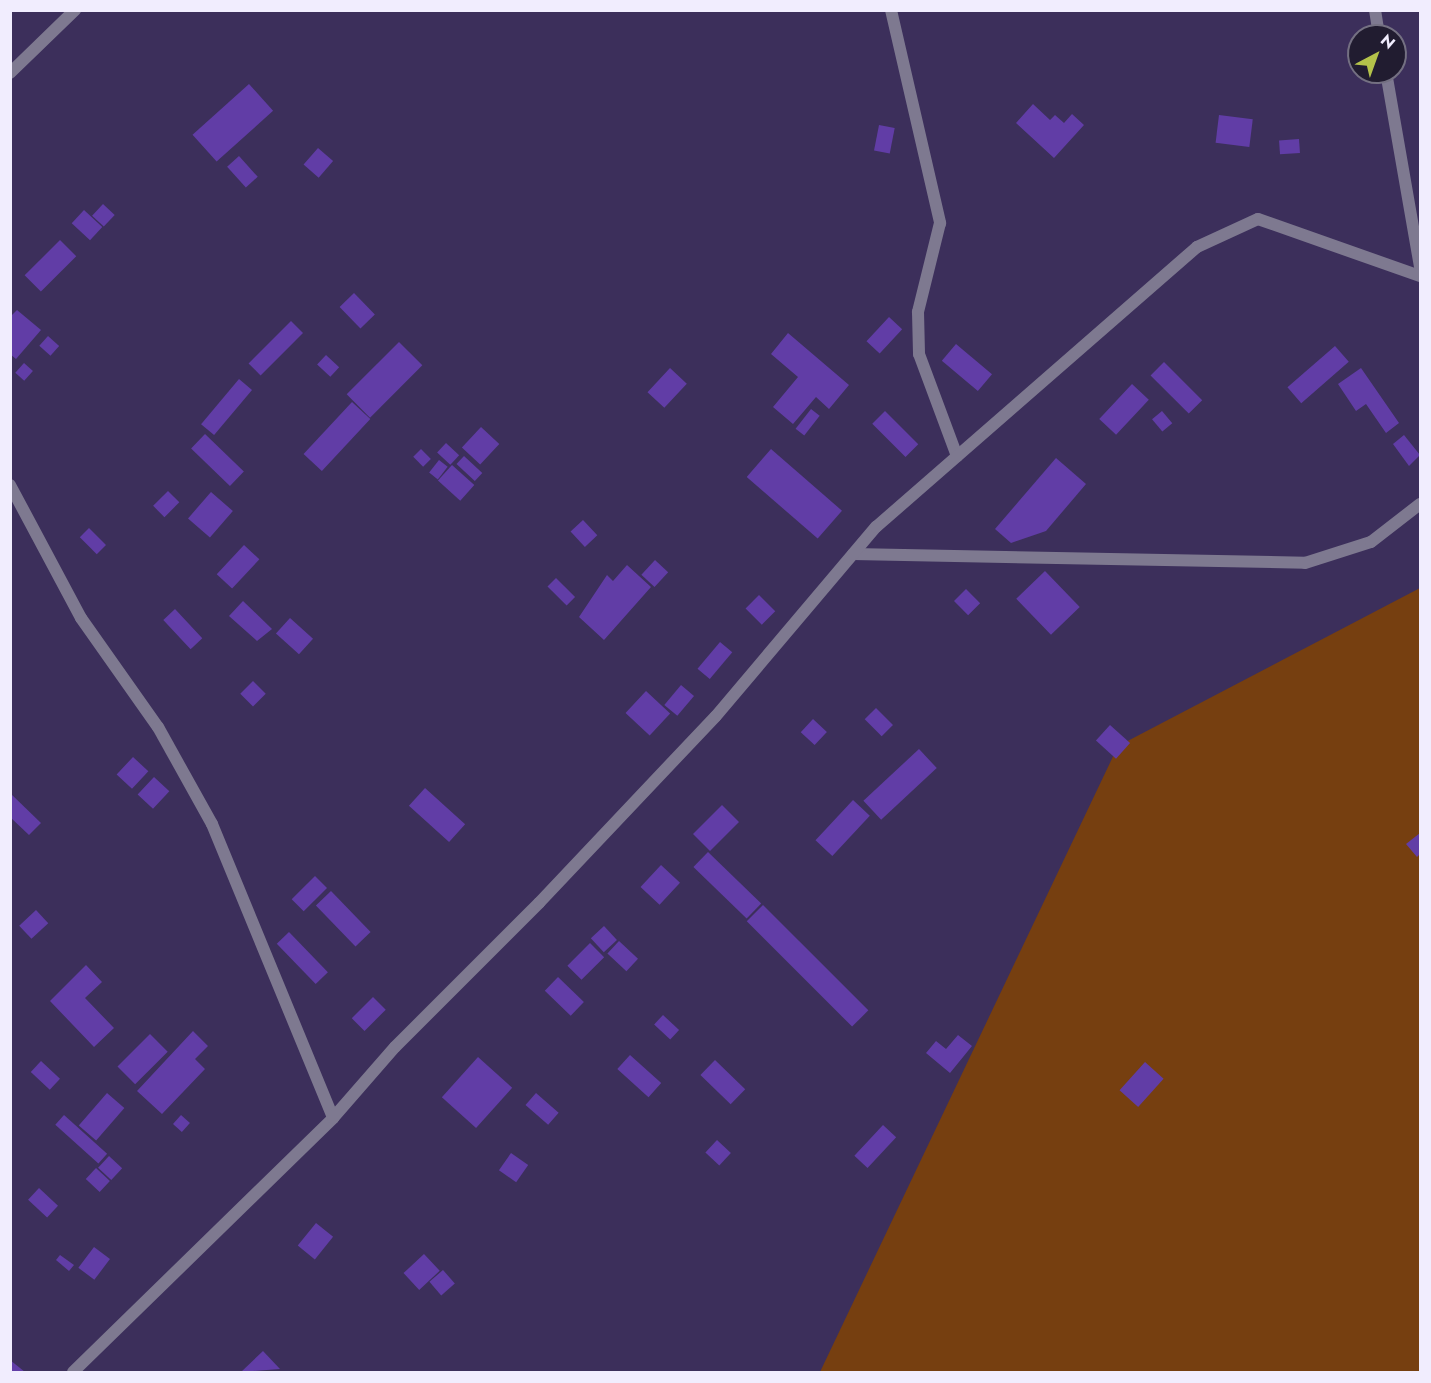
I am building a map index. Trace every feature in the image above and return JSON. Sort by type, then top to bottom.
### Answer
[{"type":"street","points":[[10,73],[75,10]]},
{"type":"street","points":[[891,10],[940,223],[918,312],[919,354],[957,456]]},
{"type":"street","points":[[1388,84],[1420,267]]},
{"type":"street","points":[[73,1372],[333,1119],[716,716],[853,554],[957,456],[1197,247],[1258,219],[1420,276]]},
{"type":"street","points":[[10,485],[81,618],[158,727],[212,824],[333,1119]]},
{"type":"street","points":[[853,554],[1305,563],[1371,542],[1420,504]]},
{"type":"shaded area","points":[[1420,588],[1420,1372],[820,1372],[1118,746]]},
{"type":"building","points":[[249,84],[273,111],[217,162],[193,135]]},
{"type":"building","points":[[1033,104],[1050,120],[1055,115],[1064,123],[1072,114],[1084,125],[1054,158],[1016,123]]},
{"type":"building","points":[[1219,115],[1253,119],[1249,147],[1216,143]]},
{"type":"building","points":[[879,125],[895,128],[890,154],[874,151]]},
{"type":"building","points":[[1299,139],[1300,153],[1280,154],[1279,140]]},
{"type":"building","points":[[318,148],[333,161],[319,178],[304,165]]},
{"type":"building","points":[[239,156],[258,177],[246,188],[227,167]]},
{"type":"building","points":[[103,204],[115,215],[104,227],[92,216]]},
{"type":"building","points":[[84,210],[102,227],[90,240],[72,223]]},
{"type":"building","points":[[60,240],[76,256],[41,292],[25,275]]},
{"type":"building","points":[[354,293],[375,315],[360,328],[340,307]]},
{"type":"building","points":[[17,310],[41,330],[16,359],[10,354],[10,317]]},
{"type":"building","points":[[889,317],[902,329],[880,353],[866,341]]},
{"type":"building","points":[[291,321],[303,333],[261,375],[249,363]]},
{"type":"building","points":[[788,333],[849,385],[829,409],[816,397],[793,424],[773,407],[798,377],[771,354]]},
{"type":"building","points":[[48,336],[59,346],[50,356],[39,346]]},
{"type":"building","points":[[399,342],[422,365],[370,418],[347,394]]},
{"type":"building","points":[[956,344],[992,374],[978,391],[942,361]]},
{"type":"building","points":[[1335,346],[1349,362],[1301,403],[1287,387]]},
{"type":"building","points":[[326,355],[339,367],[330,377],[317,365]]},
{"type":"building","points":[[1164,362],[1202,400],[1189,414],[1151,375]]},
{"type":"building","points":[[24,363],[33,371],[24,381],[15,373]]},
{"type":"building","points":[[670,368],[687,384],[664,408],[647,392]]},
{"type":"building","points":[[1361,368],[1399,423],[1386,433],[1366,404],[1356,411],[1338,384]]},
{"type":"building","points":[[239,379],[252,390],[214,435],[201,424]]},
{"type":"building","points":[[1132,384],[1149,400],[1116,435],[1099,419]]},
{"type":"building","points":[[352,402],[370,419],[322,471],[304,454]]},
{"type":"building","points":[[811,409],[820,416],[804,435],[796,429]]},
{"type":"building","points":[[885,411],[918,444],[906,457],[872,424]]},
{"type":"building","points":[[1162,411],[1172,423],[1162,432],[1152,419]]},
{"type":"building","points":[[481,427],[499,444],[480,465],[462,447]]},
{"type":"building","points":[[205,434],[244,472],[230,486],[191,448]]},
{"type":"building","points":[[1404,435],[1420,455],[1409,466],[1393,444]]},
{"type":"building","points":[[446,443],[459,455],[450,465],[437,453]]},
{"type":"building","points":[[421,449],[431,459],[423,467],[413,457]]},
{"type":"building","points":[[771,449],[842,511],[818,539],[747,477]]},
{"type":"building","points":[[464,456],[482,473],[475,481],[456,464]]},
{"type":"building","points":[[1056,458],[1086,484],[1046,531],[1011,543],[995,529]]},
{"type":"building","points":[[439,460],[448,467],[438,479],[429,473]]},
{"type":"building","points":[[452,465],[474,485],[460,501],[438,481]]},
{"type":"building","points":[[168,491],[179,502],[164,517],[153,506]]},
{"type":"building","points":[[211,492],[233,511],[210,537],[188,518]]},
{"type":"building","points":[[583,520],[597,535],[585,547],[571,532]]},
{"type":"building","points":[[89,528],[106,545],[97,554],[80,537]]},
{"type":"building","points":[[244,545],[259,559],[232,589],[217,574]]},
{"type":"building","points":[[655,560],[668,572],[655,587],[641,575]]},
{"type":"building","points":[[627,565],[651,587],[604,640],[579,617],[607,575],[613,581]]},
{"type":"building","points":[[1045,571],[1080,607],[1051,635],[1016,599]]},
{"type":"building","points":[[556,578],[575,597],[567,606],[548,586]]},
{"type":"building","points":[[966,589],[980,603],[968,615],[954,601]]},
{"type":"building","points":[[759,595],[775,611],[762,625],[746,608]]},
{"type":"building","points":[[243,601],[272,629],[257,641],[229,616]]},
{"type":"building","points":[[175,609],[202,638],[191,649],[163,620]]},
{"type":"building","points":[[290,618],[313,639],[299,654],[276,634]]},
{"type":"building","points":[[720,642],[732,652],[710,679],[698,669]]},
{"type":"building","points":[[253,681],[266,694],[253,706],[240,694]]},
{"type":"building","points":[[681,685],[694,696],[677,716],[664,705]]},
{"type":"building","points":[[646,691],[670,714],[650,735],[626,713]]},
{"type":"building","points":[[876,708],[893,725],[882,736],[865,719]]},
{"type":"building","points":[[813,719],[827,732],[815,745],[801,732]]},
{"type":"building","points":[[1110,725],[1130,743],[1116,759],[1096,741]]},
{"type":"building","points":[[919,749],[937,768],[881,820],[863,801]]},
{"type":"building","points":[[133,757],[148,771],[132,789],[117,775]]},
{"type":"building","points":[[154,777],[169,791],[153,809],[138,795]]},
{"type":"building","points":[[425,788],[465,824],[449,842],[409,806]]},
{"type":"building","points":[[10,793],[41,823],[29,835],[10,817]]},
{"type":"building","points":[[853,800],[870,816],[832,856],[815,840]]},
{"type":"building","points":[[722,805],[739,822],[710,851],[693,834]]},
{"type":"building","points":[[1420,833],[1420,854],[1417,857],[1406,844]]},
{"type":"building","points":[[708,852],[761,903],[747,919],[693,867]]},
{"type":"building","points":[[661,865],[680,883],[660,905],[641,887]]},
{"type":"building","points":[[315,876],[327,888],[304,911],[292,899]]},
{"type":"building","points":[[331,891],[371,932],[355,947],[316,906]]},
{"type":"building","points":[[763,905],[868,1010],[852,1027],[747,921]]},
{"type":"building","points":[[36,910],[48,923],[31,939],[19,926]]},
{"type":"building","points":[[604,926],[617,940],[604,952],[591,938]]},
{"type":"building","points":[[289,932],[328,972],[316,984],[277,944]]},
{"type":"building","points":[[619,941],[638,959],[626,971],[607,953]]},
{"type":"building","points":[[590,943],[604,957],[582,980],[567,966]]},
{"type":"building","points":[[86,965],[102,982],[85,998],[114,1028],[94,1047],[50,1001]]},
{"type":"building","points":[[558,977],[584,1002],[571,1016],[545,991]]},
{"type":"building","points":[[373,997],[386,1010],[365,1031],[352,1018]]},
{"type":"building","points":[[663,1015],[679,1030],[670,1040],[654,1025]]},
{"type":"building","points":[[193,1031],[208,1046],[195,1059],[205,1069],[162,1114],[137,1091]]},
{"type":"building","points":[[150,1034],[168,1052],[135,1084],[117,1067]]},
{"type":"building","points":[[958,1035],[972,1046],[950,1073],[926,1053],[936,1041],[946,1049]]},
{"type":"building","points":[[630,1055],[661,1083],[648,1097],[617,1069]]},
{"type":"building","points":[[478,1057],[512,1088],[476,1128],[442,1097]]},
{"type":"building","points":[[715,1060],[745,1089],[731,1104],[700,1075]]},
{"type":"building","points":[[41,1061],[60,1079],[50,1090],[31,1072]]},
{"type":"building","points":[[1145,1062],[1164,1079],[1138,1107],[1120,1090]]},
{"type":"building","points":[[107,1093],[124,1108],[96,1141],[79,1125]]},
{"type":"building","points":[[536,1093],[559,1113],[548,1125],[526,1105]]},
{"type":"building","points":[[64,1115],[107,1154],[98,1163],[55,1125]]},
{"type":"building","points":[[181,1115],[190,1123],[182,1132],[173,1124]]},
{"type":"building","points":[[883,1125],[896,1137],[868,1168],[854,1156]]},
{"type":"building","points":[[717,1140],[731,1153],[719,1165],[705,1152]]},
{"type":"building","points":[[511,1153],[528,1165],[516,1182],[499,1170]]},
{"type":"building","points":[[109,1156],[122,1168],[111,1180],[98,1168]]},
{"type":"building","points":[[96,1168],[110,1181],[100,1192],[86,1179]]},
{"type":"building","points":[[39,1188],[58,1206],[47,1217],[28,1200]]},
{"type":"building","points":[[316,1223],[333,1237],[315,1259],[298,1246]]},
{"type":"building","points":[[94,1247],[110,1259],[94,1280],[78,1268]]},
{"type":"building","points":[[424,1254],[440,1271],[419,1290],[404,1273]]},
{"type":"building","points":[[60,1255],[74,1265],[69,1271],[56,1260]]},
{"type":"building","points":[[443,1270],[455,1284],[441,1295],[429,1282]]},
{"type":"building","points":[[263,1351],[280,1369],[241,1372]]},
{"type":"building","points":[[10,1360],[25,1372],[10,1372]]}]
